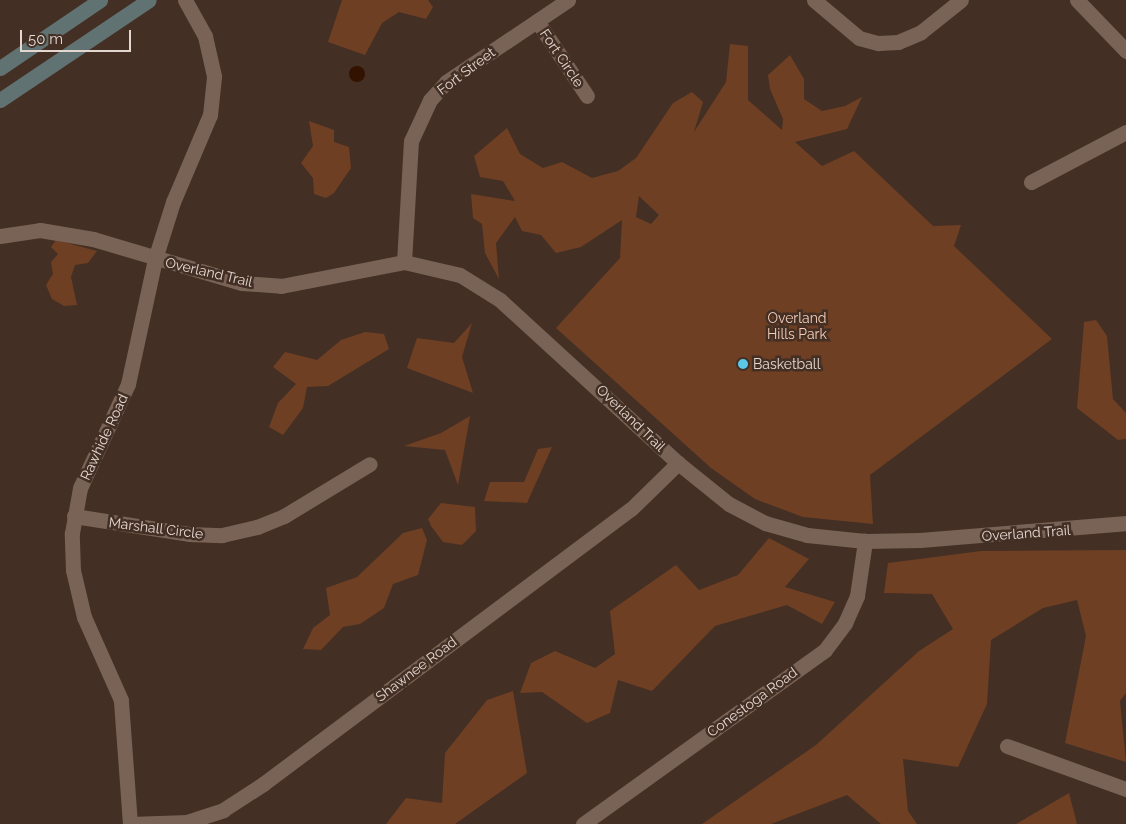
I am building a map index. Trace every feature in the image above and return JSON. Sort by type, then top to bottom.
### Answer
[{"type":"main road","points":[[0,68],[100,0]]},
{"type":"main road","points":[[0,100],[148,0]]},
{"type":"street","name":"Rawhide Road","points":[[130,824],[121,700],[84,617],[73,570],[74,516],[80,488],[128,384],[155,260],[173,202],[210,115],[214,76],[205,36],[185,0]]},
{"type":"street","name":"Fort Street","points":[[404,262],[409,160],[418,118],[446,82],[568,0]]},
{"type":"street","points":[[814,0],[858,38],[878,43],[898,42],[920,32],[962,0]]},
{"type":"street","points":[[1077,0],[1126,51]]},
{"type":"street","name":"Fort Circle","points":[[537,21],[587,96]]},
{"type":"street","points":[[1031,182],[1126,132]]},
{"type":"street","name":"Overland Trail","points":[[0,236],[40,230],[93,239],[155,260],[242,284],[281,286],[404,262],[460,275],[500,300],[678,463],[729,504],[765,523],[807,535],[865,541],[1126,523]]},
{"type":"street","name":"Shawnee Road","points":[[130,824],[187,822],[223,810],[263,784],[631,509],[678,463]]},
{"type":"street","name":"Marshall Circle","points":[[74,516],[189,534],[222,534],[257,527],[284,516],[370,464]]},
{"type":"street","name":"Conestoga Road","points":[[583,824],[825,650],[845,623],[857,596],[865,541]]},
{"type":"street","points":[[1007,746],[1126,789]]},
{"type":"green space","points":[[342,0],[428,0],[433,7],[426,19],[399,12],[382,23],[365,55],[328,42]]},
{"type":"green space","name":"Overland Hills Park","points":[[730,44],[748,46],[748,100],[782,130],[783,119],[770,89],[768,75],[790,55],[804,79],[804,99],[822,111],[845,106],[862,97],[847,129],[795,142],[822,166],[854,151],[933,226],[961,225],[954,246],[1052,339],[870,475],[873,524],[803,517],[755,499],[711,468],[556,328],[620,258],[622,220],[581,247],[556,253],[541,235],[522,231],[515,217],[496,243],[499,279],[485,253],[482,224],[473,218],[471,194],[515,201],[503,181],[480,177],[474,156],[507,128],[520,154],[543,168],[562,162],[592,178],[618,171],[636,158],[673,103],[692,92],[703,102],[694,132],[726,82]],"holes":[[[639,196],[659,215],[651,224],[636,217]]]},
{"type":"green space","points":[[309,121],[334,130],[334,142],[349,147],[351,168],[334,193],[326,198],[314,194],[313,178],[301,163],[313,146]]},
{"type":"green space","points":[[56,240],[97,251],[88,263],[75,265],[71,277],[77,305],[64,306],[52,299],[46,285],[53,274],[51,262],[58,254],[51,247]]},
{"type":"green space","points":[[1096,320],[1107,336],[1113,399],[1126,413],[1126,439],[1118,440],[1077,408],[1084,322]]},
{"type":"green space","points":[[472,323],[462,357],[473,393],[407,368],[417,338],[454,343]]},
{"type":"green space","points":[[365,332],[384,334],[389,349],[328,386],[307,387],[303,408],[283,435],[269,427],[278,403],[296,384],[273,367],[285,352],[317,360],[341,340]]},
{"type":"green space","points":[[470,416],[458,485],[445,450],[404,446],[441,433]]},
{"type":"green space","points":[[552,447],[527,503],[484,501],[490,482],[524,482],[538,449]]},
{"type":"green space","points":[[441,503],[475,507],[476,531],[462,545],[443,542],[431,526],[428,519]]},
{"type":"green space","points":[[422,528],[427,540],[418,575],[393,584],[384,608],[360,624],[343,627],[321,650],[303,649],[313,628],[330,615],[326,588],[357,577],[403,533]]},
{"type":"green space","points":[[769,538],[809,559],[785,587],[835,602],[822,624],[787,605],[715,626],[652,691],[618,680],[610,713],[587,723],[542,692],[520,693],[531,663],[555,651],[595,668],[615,654],[610,611],[676,565],[699,590],[738,575]]},
{"type":"green space","points":[[1126,550],[1126,693],[1120,701],[1126,762],[1065,743],[1086,636],[1077,600],[1043,608],[991,640],[987,704],[958,767],[903,759],[908,811],[917,824],[881,824],[847,795],[771,824],[702,824],[816,745],[919,651],[953,629],[932,594],[884,593],[888,563],[981,551]]},
{"type":"green space","points":[[513,691],[527,773],[455,824],[386,824],[406,798],[442,803],[445,753],[487,700]]},
{"type":"green space","points":[[1069,793],[1077,824],[1016,824]]},
{"type":"shaded area","points":[[354,66],[360,66],[365,71],[363,80],[354,82],[349,77],[349,71]]},
{"type":"place","name":"Basketball","points":[[743,364]]}]
